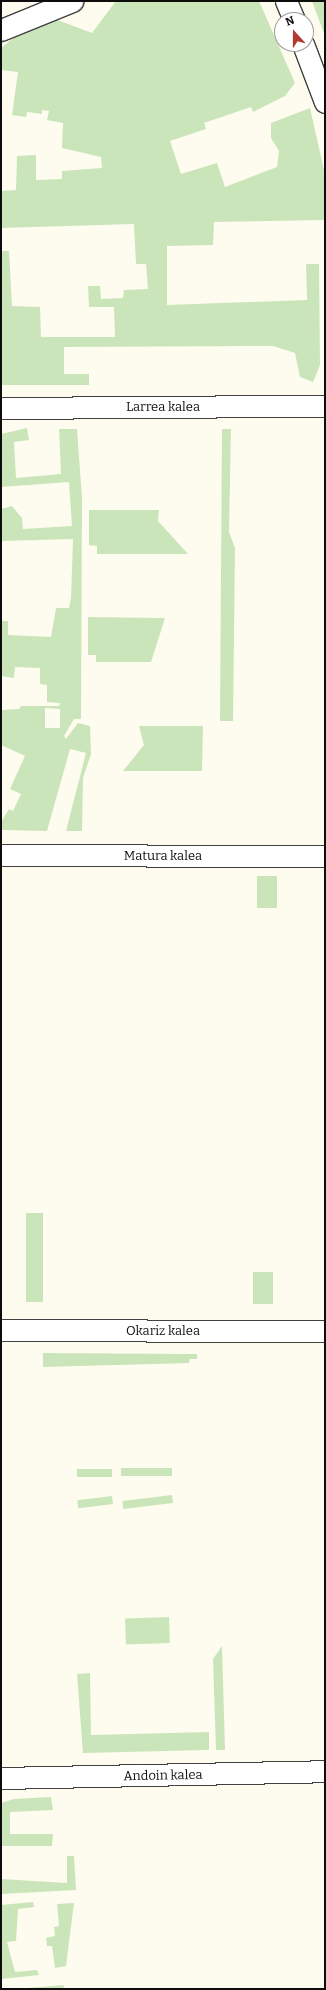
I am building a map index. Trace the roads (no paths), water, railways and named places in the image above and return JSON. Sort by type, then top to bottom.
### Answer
[{"type":"street","points":[[2,23],[72,1]]},
{"type":"street","points":[[286,1],[291,12]]},
{"type":"street","points":[[306,52],[325,102]]},
{"type":"street","name":"Larrea kalea","points":[[1,408],[325,406]]},
{"type":"street","name":"Matura kalea","points":[[1,855],[325,856]]},
{"type":"street","name":"Okariz kalea","points":[[1,1330],[325,1331]]},
{"type":"street","name":"Andoin kalea","points":[[1,1778],[325,1771]]}]
